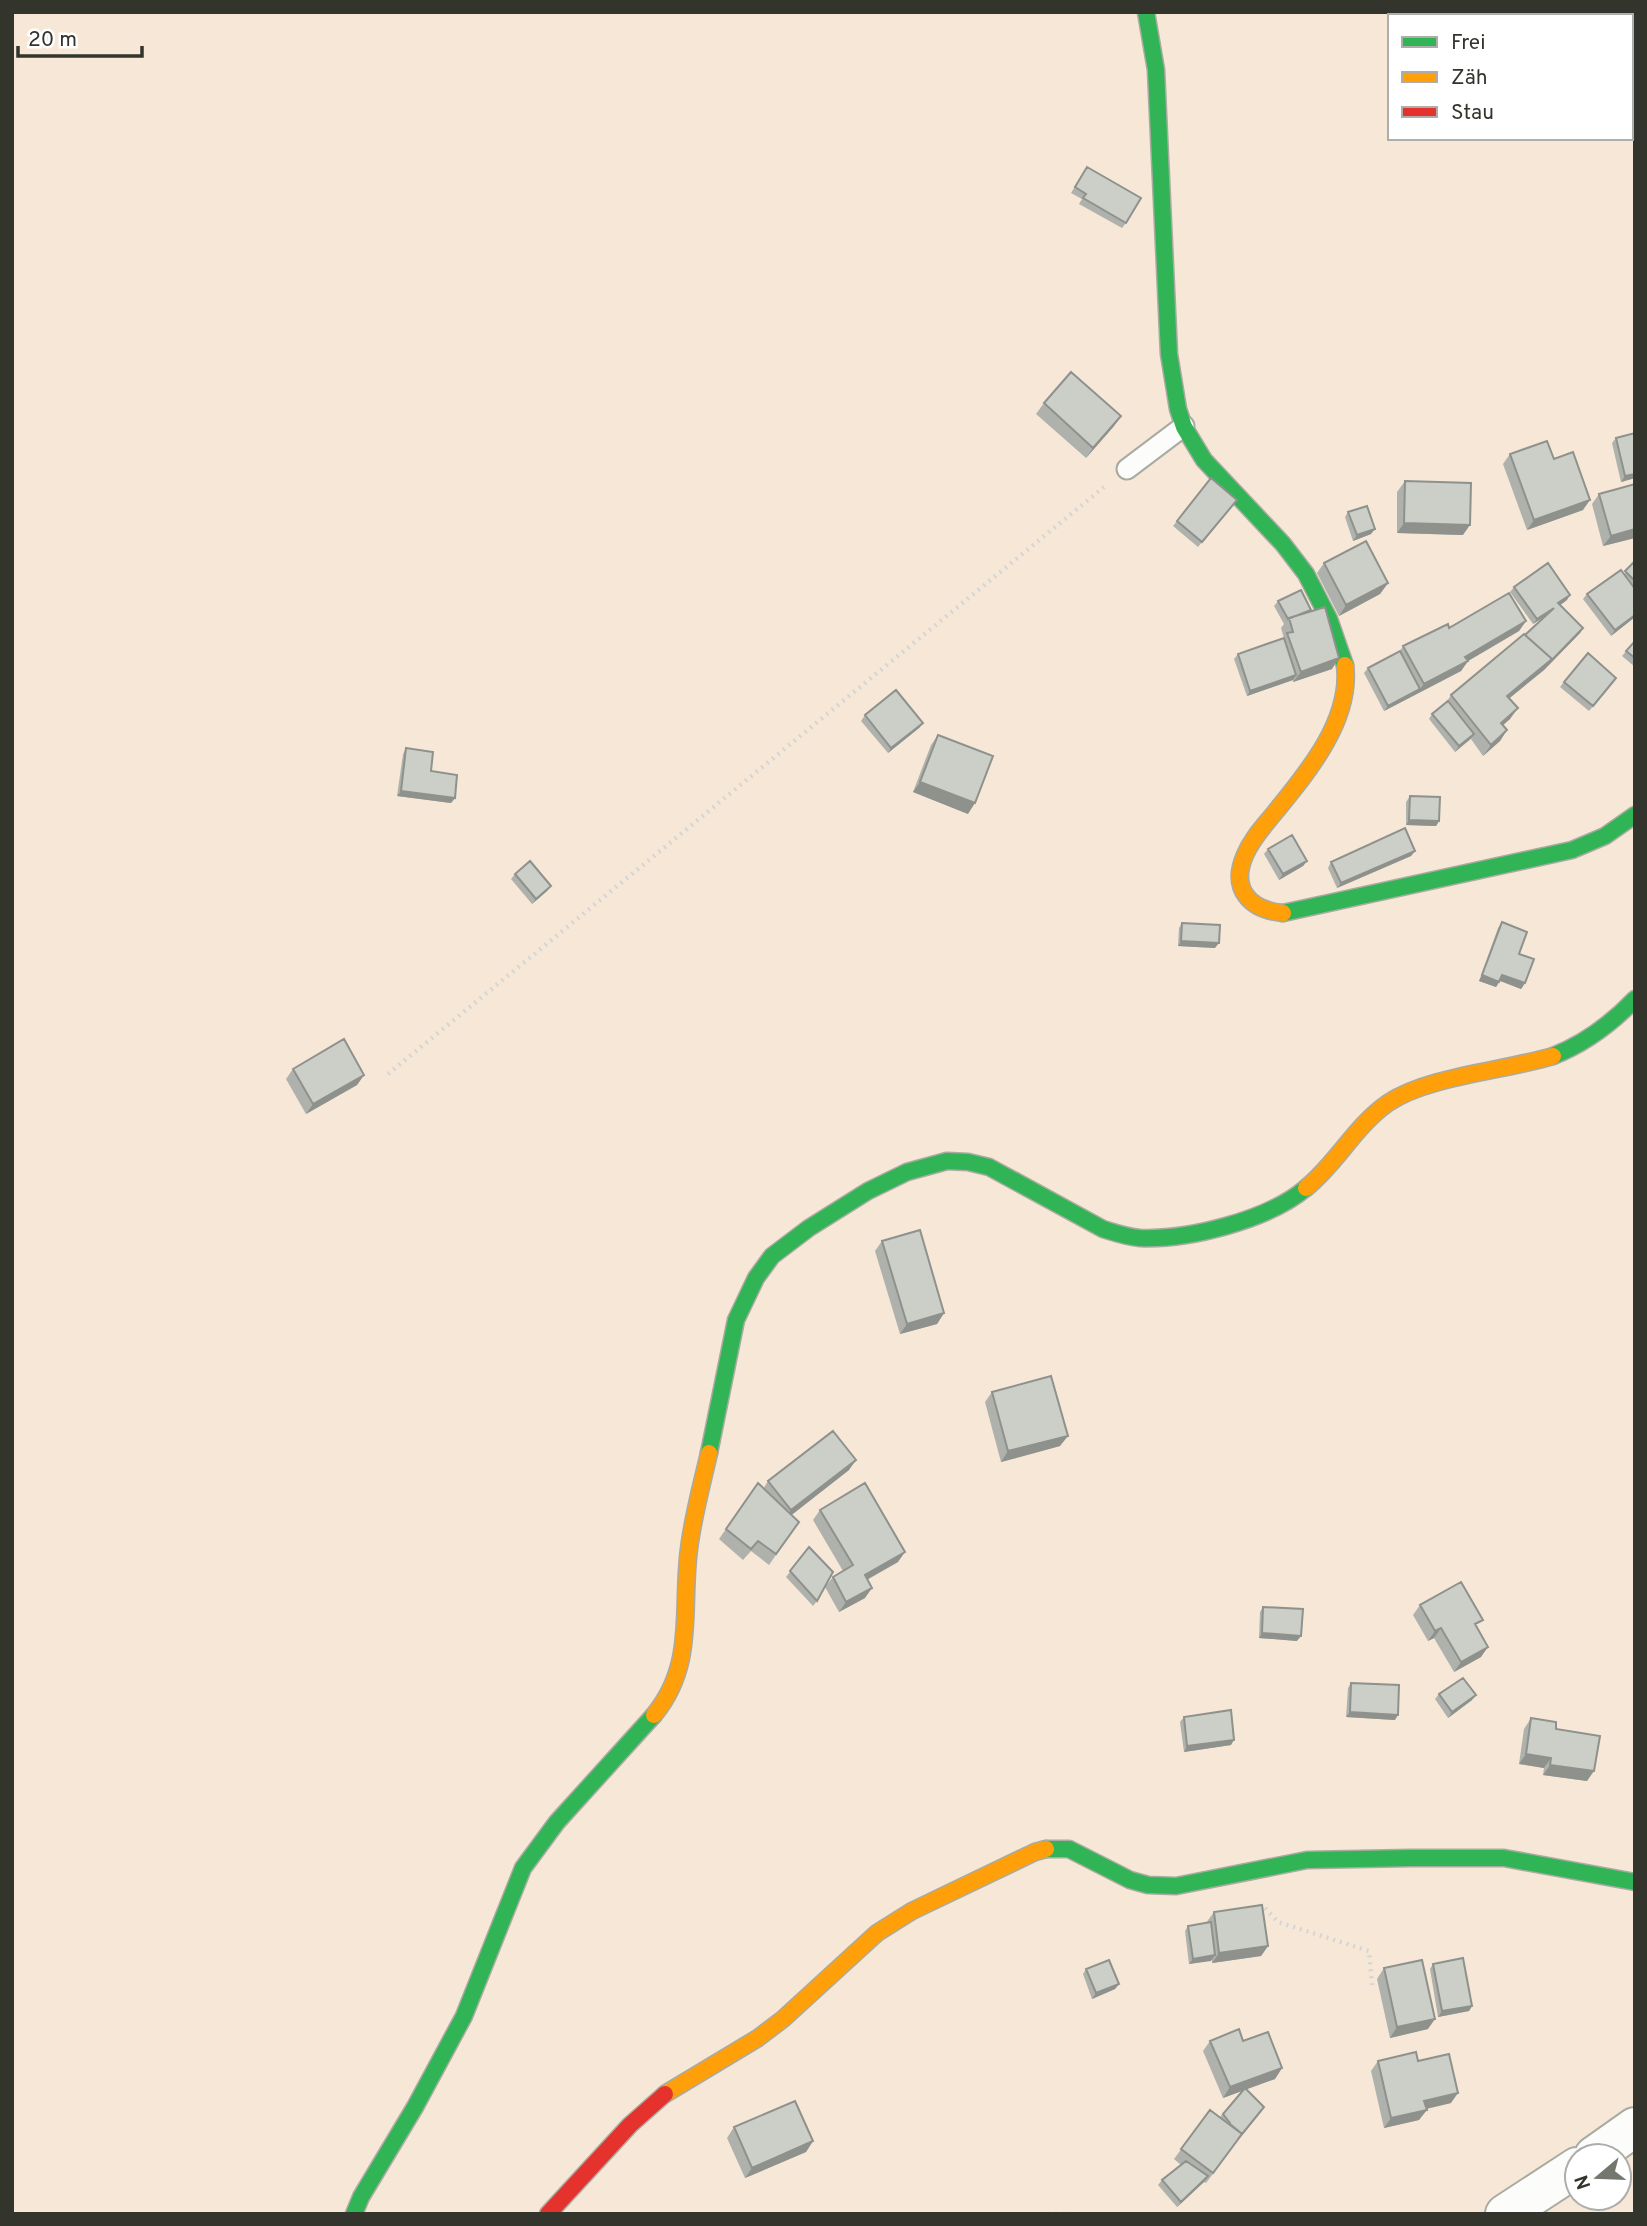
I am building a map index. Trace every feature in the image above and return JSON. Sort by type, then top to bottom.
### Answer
[{"type":"street","points":[[1146,12],[1157,70],[1169,354],[1175,398],[1184,426],[1211,470],[1284,545],[1305,573],[1329,616],[1343,652],[1345,665],[1346,682],[1334,722],[1314,760],[1244,858],[1241,875],[1244,892],[1252,905],[1268,913],[1288,915],[1572,850],[1608,835],[1635,814]]},
{"type":"street","points":[[354,2214],[464,2015],[523,1868],[558,1822],[667,1699],[675,1682],[684,1651],[689,1549],[736,1320],[744,1297],[771,1257],[794,1237],[886,1180],[925,1165],[950,1160],[990,1167],[1118,1235],[1141,1238],[1184,1233],[1257,1215],[1290,1201],[1312,1184],[1370,1119],[1400,1096],[1420,1087],[1533,1062],[1571,1050],[1594,1038],[1635,999]]},
{"type":"street","points":[[548,2214],[630,2125],[667,2092],[758,2038],[877,1933],[912,1911],[1035,1852],[1051,1848],[1069,1849],[1130,1880],[1149,1885],[1176,1886],[1307,1860],[1410,1858],[1504,1858],[1635,1882]]},
{"type":"street","points":[[1614,2142],[1635,2127]]},
{"type":"street","points":[[1505,2214],[1563,2176]]},
{"type":"lane","points":[[1127,468],[1184,426]]},
{"type":"path","points":[[388,1074],[1127,468]]},
{"type":"path","points":[[1271,1900],[1264,1906],[1278,1922],[1368,1951],[1372,1985]]},
{"type":"path","points":[[1048,2214],[1071,2214]]},
{"type":"shaded area","points":[[12,12],[1635,12],[1635,2214],[12,2214]]},
{"type":"building","points":[[1087,167],[1141,198],[1126,223],[1083,198],[1086,194],[1075,187]]},
{"type":"building","points":[[1071,372],[1121,416],[1093,448],[1044,403]]},
{"type":"building","points":[[1635,433],[1635,474],[1625,476],[1616,438]]},
{"type":"building","points":[[1547,441],[1554,459],[1573,452],[1590,500],[1534,520],[1510,454]]},
{"type":"building","points":[[1211,478],[1237,500],[1202,542],[1177,521]]},
{"type":"building","points":[[1405,481],[1471,483],[1470,525],[1404,523]]},
{"type":"building","points":[[1635,484],[1635,529],[1611,536],[1599,494]]},
{"type":"building","points":[[1367,506],[1375,529],[1357,535],[1348,512]]},
{"type":"building","points":[[1366,541],[1388,583],[1346,605],[1324,563]]},
{"type":"building","points":[[1635,561],[1635,581],[1625,571]]},
{"type":"building","points":[[1548,563],[1570,595],[1558,603],[1583,628],[1548,664],[1552,659],[1525,635],[1554,608],[1537,619],[1514,587]]},
{"type":"building","points":[[1621,570],[1635,589],[1635,615],[1615,630],[1587,594]]},
{"type":"building","points":[[1301,590],[1311,610],[1288,619],[1278,601]]},
{"type":"building","points":[[1509,593],[1526,621],[1465,657],[1468,661],[1424,684],[1403,646],[1448,624],[1449,628]]},
{"type":"building","points":[[1325,607],[1339,658],[1301,672],[1287,633],[1293,632],[1289,618]]},
{"type":"building","points":[[1524,634],[1552,659],[1507,696],[1518,708],[1501,723],[1507,730],[1491,745],[1451,695]]},
{"type":"building","points":[[1284,638],[1296,675],[1250,691],[1238,654]]},
{"type":"building","points":[[1635,641],[1635,658],[1626,651]]},
{"type":"building","points":[[1400,651],[1420,689],[1388,706],[1368,668]]},
{"type":"building","points":[[1588,653],[1616,678],[1593,706],[1564,682]]},
{"type":"building","points":[[896,690],[923,723],[891,748],[865,715]]},
{"type":"building","points":[[1448,701],[1474,734],[1459,746],[1432,714]]},
{"type":"building","points":[[938,735],[993,756],[975,803],[920,782]]},
{"type":"building","points":[[406,748],[433,752],[431,771],[457,775],[455,798],[401,791]]},
{"type":"building","points":[[1410,796],[1440,797],[1439,821],[1409,820]]},
{"type":"building","points":[[1405,828],[1415,851],[1341,883],[1331,862]]},
{"type":"building","points":[[1292,835],[1307,861],[1283,874],[1268,849]]},
{"type":"building","points":[[530,861],[551,886],[536,899],[515,874]]},
{"type":"building","points":[[1502,922],[1527,932],[1519,954],[1534,959],[1525,983],[1502,975],[1499,982],[1482,975]]},
{"type":"building","points":[[1182,923],[1220,925],[1219,943],[1181,941]]},
{"type":"building","points":[[344,1039],[364,1075],[313,1104],[293,1069]]},
{"type":"building","points":[[920,1230],[944,1313],[907,1324],[882,1241]]},
{"type":"building","points":[[1051,1376],[1068,1436],[1008,1451],[992,1392]]},
{"type":"building","points":[[833,1431],[856,1460],[791,1510],[768,1481]]},
{"type":"building","points":[[758,1483],[799,1522],[776,1554],[758,1541],[751,1549],[726,1529]]},
{"type":"building","points":[[865,1483],[905,1552],[865,1575],[872,1588],[846,1602],[833,1577],[853,1565],[820,1510]]},
{"type":"building","points":[[809,1547],[833,1572],[817,1601],[790,1571]]},
{"type":"building","points":[[1461,1582],[1483,1620],[1475,1624],[1488,1647],[1461,1662],[1441,1628],[1435,1631],[1420,1605]]},
{"type":"building","points":[[1263,1607],[1303,1609],[1301,1636],[1262,1633]]},
{"type":"building","points":[[1463,1678],[1476,1695],[1452,1712],[1439,1694]]},
{"type":"building","points":[[1351,1683],[1399,1685],[1398,1715],[1350,1712]]},
{"type":"building","points":[[1231,1710],[1234,1740],[1187,1746],[1184,1717]]},
{"type":"building","points":[[1531,1718],[1556,1722],[1556,1729],[1600,1736],[1594,1771],[1550,1765],[1551,1758],[1526,1754]]},
{"type":"building","points":[[1262,1905],[1268,1946],[1219,1953],[1214,1912]]},
{"type":"building","points":[[1211,1922],[1215,1955],[1193,1959],[1188,1926]]},
{"type":"building","points":[[1463,1958],[1472,2006],[1442,2011],[1433,1964]]},
{"type":"building","points":[[1109,1960],[1119,1984],[1096,1993],[1086,1969]]},
{"type":"building","points":[[1422,1960],[1435,2019],[1397,2027],[1384,1968]]},
{"type":"building","points":[[1239,2029],[1243,2041],[1268,2032],[1282,2068],[1230,2087],[1210,2041]]},
{"type":"building","points":[[1416,2052],[1418,2061],[1449,2054],[1458,2093],[1424,2101],[1427,2110],[1391,2118],[1378,2061]]},
{"type":"building","points":[[1245,2088],[1264,2107],[1238,2139],[1242,2134],[1223,2114]]},
{"type":"building","points":[[795,2101],[813,2141],[752,2168],[734,2127]]},
{"type":"building","points":[[1210,2110],[1242,2134],[1213,2173],[1181,2149]]},
{"type":"building","points":[[1186,2161],[1208,2176],[1181,2202],[1162,2180]]},
{"type":"traffic: fast","points":[[1146,12],[1156,70],[1169,354],[1178,409],[1184,427],[1204,460],[1283,544],[1306,574],[1329,619],[1345,665]]},
{"type":"traffic: fast","points":[[1283,913],[1572,850],[1605,836],[1635,815]]},
{"type":"traffic: fast","points":[[1553,1056],[1597,1032],[1635,999]]},
{"type":"traffic: fast","points":[[709,1453],[736,1320],[756,1278],[772,1256],[809,1228],[868,1191],[907,1172],[947,1161],[989,1167],[1103,1229],[1140,1238],[1181,1236],[1227,1226],[1271,1210],[1306,1188]]},
{"type":"traffic: fast","points":[[354,2214],[361,2197],[415,2107],[464,2016],[523,1868],[557,1822],[654,1715]]},
{"type":"traffic: fast","points":[[1046,1849],[1069,1849],[1130,1880],[1148,1885],[1176,1886],[1307,1860],[1410,1858],[1504,1858],[1635,1882]]},
{"type":"traffic: slow","points":[[1283,913],[1261,907],[1246,896],[1240,878],[1241,867],[1255,837],[1314,762],[1335,725],[1342,705],[1345,665]]},
{"type":"traffic: slow","points":[[1306,1188],[1376,1112],[1388,1103],[1424,1086],[1445,1080],[1553,1056]]},
{"type":"traffic: slow","points":[[654,1715],[667,1696],[681,1656],[689,1549],[709,1453]]},
{"type":"traffic: slow","points":[[665,2094],[758,2038],[783,2019],[877,1933],[912,1911],[1046,1849]]},
{"type":"traffic: jam","points":[[548,2214],[630,2125],[665,2094]]}]
